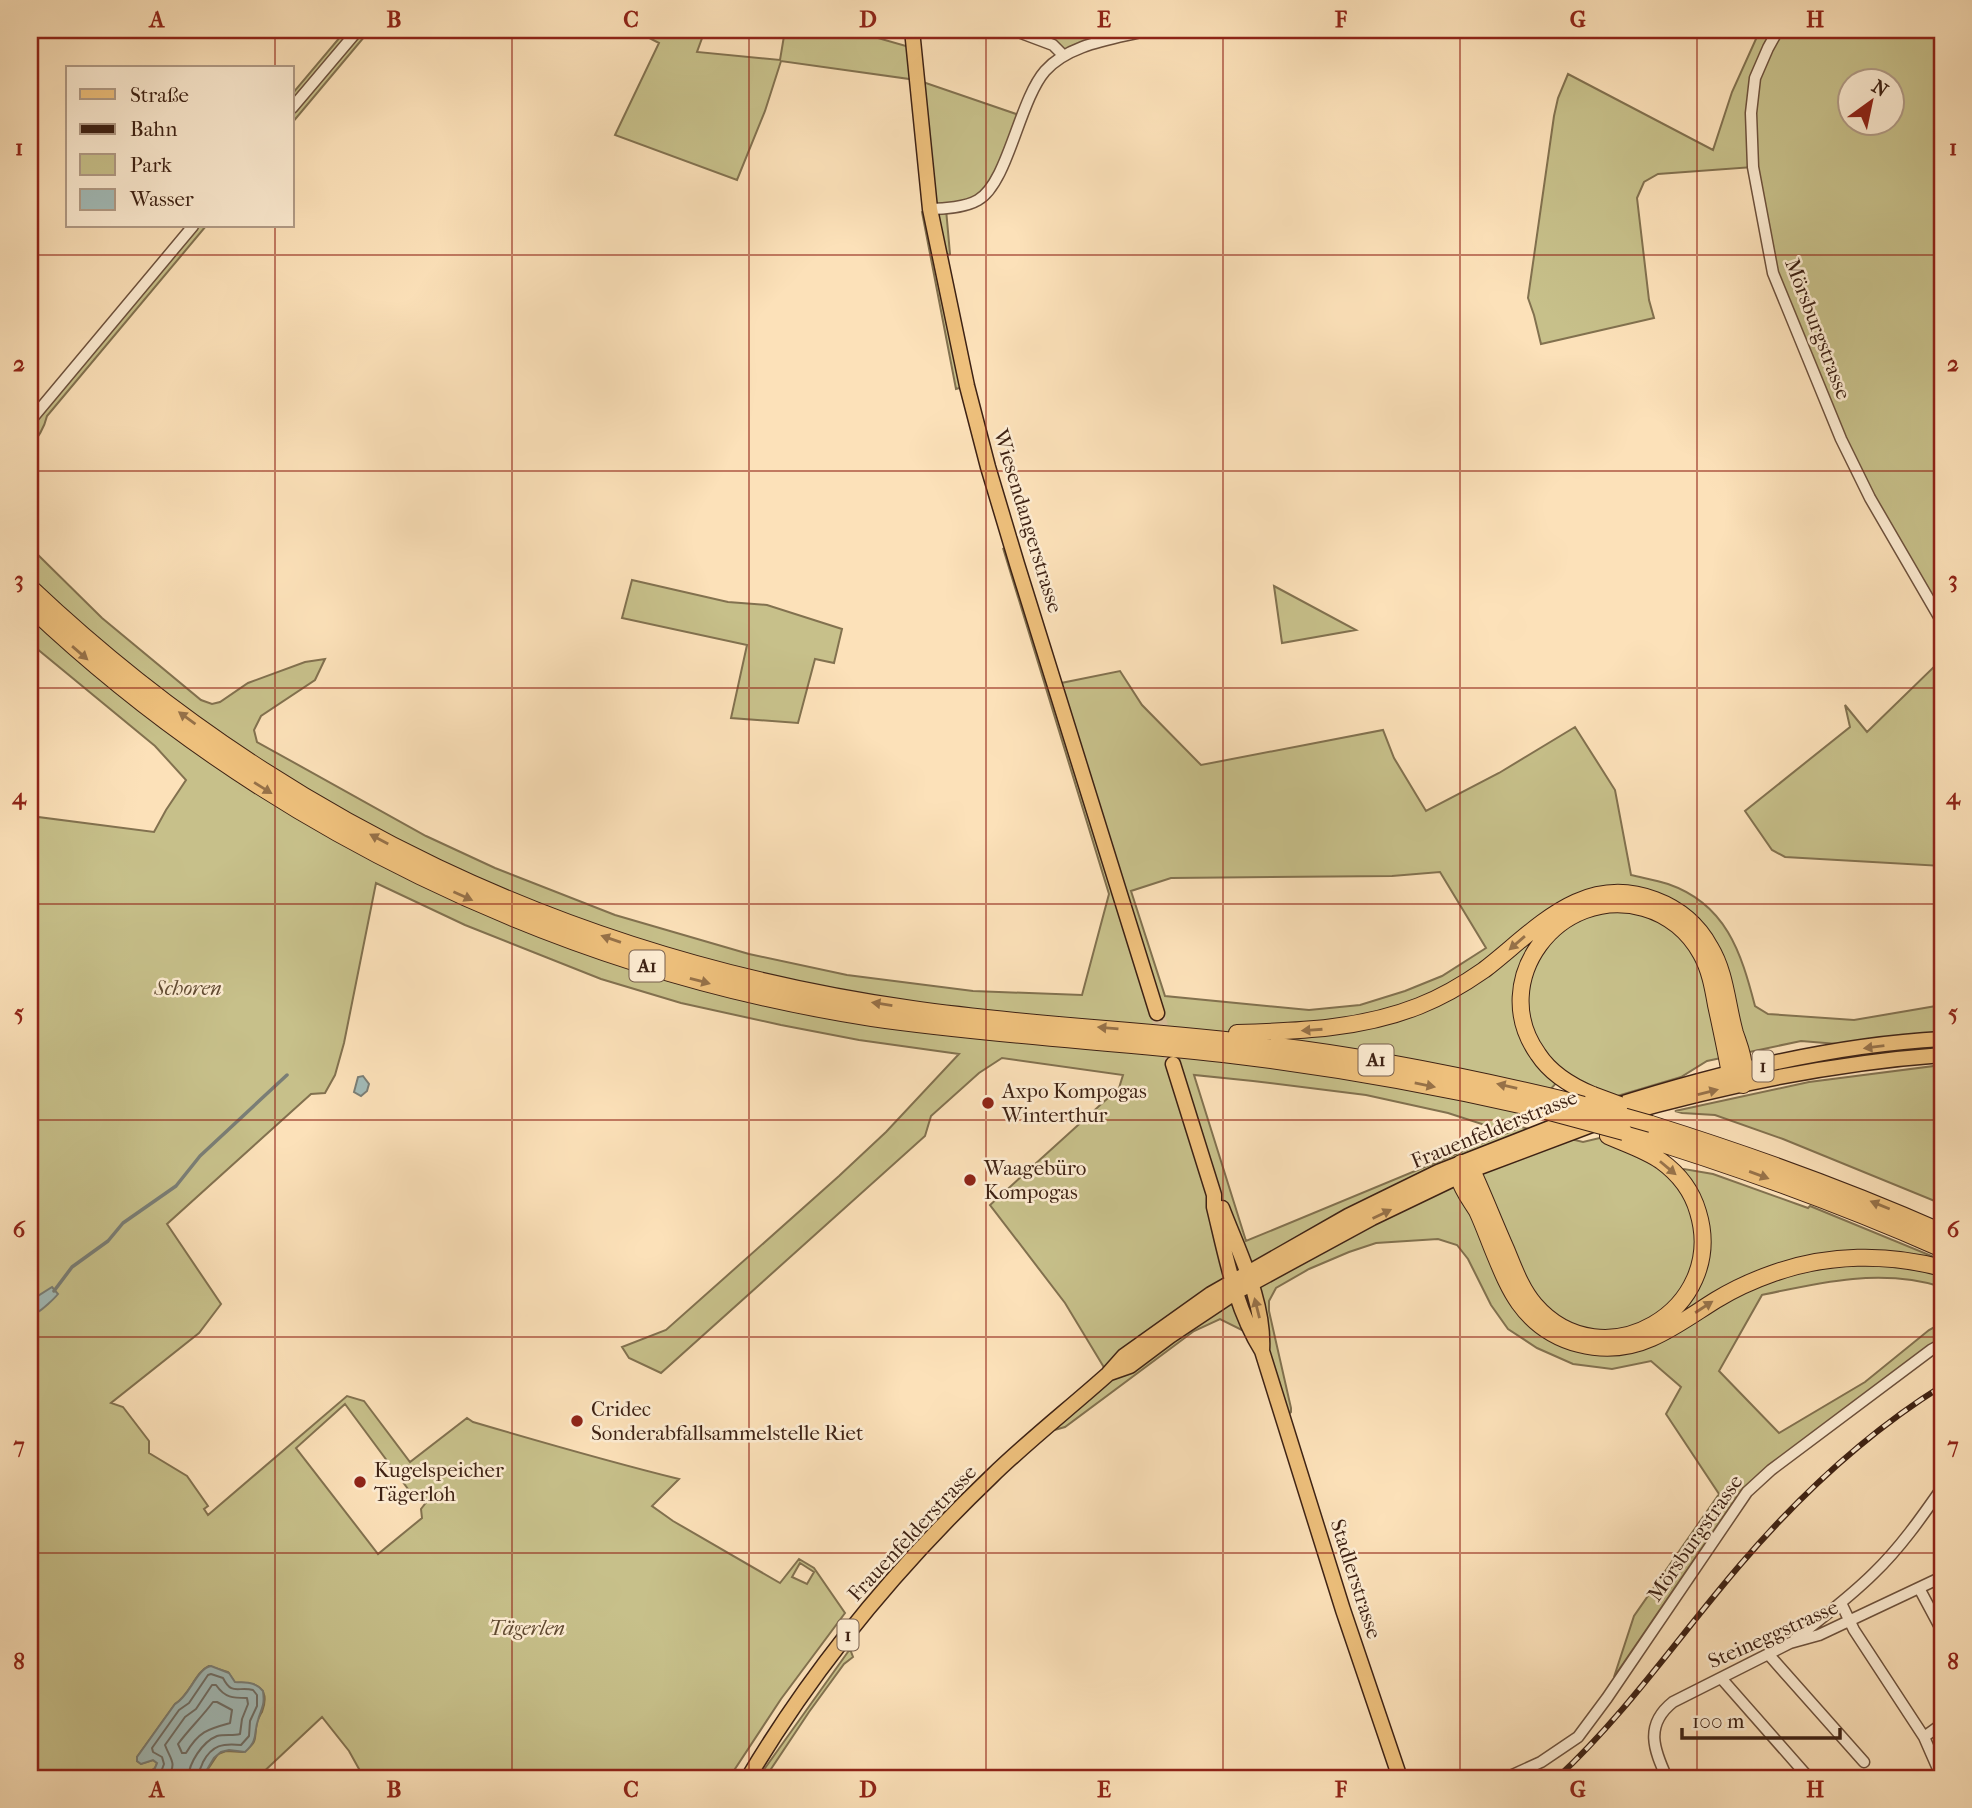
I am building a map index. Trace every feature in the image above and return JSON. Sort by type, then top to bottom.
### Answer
[{"type":"highway","name":"A1","points":[[30,587],[127,672],[189,720],[260,769],[333,814],[460,879],[594,933],[676,959],[758,981],[821,994],[926,1011],[1270,1045],[1389,1062],[1467,1077],[1658,1122],[1831,1185],[1942,1232]]},
{"type":"highway","name":"A1","points":[[30,607],[151,710],[220,760],[293,807],[435,884],[513,918],[607,953],[732,990],[845,1013],[957,1029],[1286,1062],[1389,1077],[1546,1111],[1616,1134],[1693,1153],[1775,1181],[1942,1249]]},
{"type":"highway","points":[[1176,1034],[1318,1030],[1365,1023],[1395,1015],[1430,1001],[1467,981],[1562,908],[1591,896],[1620,893],[1643,896],[1668,905],[1687,919],[1704,937],[1720,968],[1742,1053],[1739,1076]]},
{"type":"highway","points":[[1658,1122],[1593,1096],[1556,1075],[1539,1057],[1525,1028],[1521,998],[1527,968],[1544,938],[1570,917],[1605,905],[1626,905],[1654,911],[1679,926],[1702,955],[1739,1076]]},
{"type":"highway","points":[[1464,1170],[1527,1295],[1535,1305],[1553,1321],[1574,1332],[1601,1338],[1626,1336],[1661,1321],[1684,1299],[1700,1265],[1703,1232],[1695,1201],[1679,1177],[1653,1156],[1616,1134]]},
{"type":"highway","points":[[1464,1170],[1476,1211],[1519,1303],[1530,1317],[1549,1331],[1570,1342],[1591,1348],[1615,1348],[1646,1341],[1741,1287],[1802,1265],[1865,1258],[1903,1260],[1942,1268]]},
{"type":"main road","name":"Wiesendangerstrasse","points":[[912,30],[930,209],[967,386],[988,467],[1157,1013]]},
{"type":"main road","name":"Frauenfelderstrasse","points":[[748,1778],[807,1689],[853,1629],[908,1563],[993,1475],[1108,1374],[1130,1366],[1234,1286],[1370,1205],[1464,1170],[1588,1114],[1648,1095],[1839,1051],[1942,1040]]},
{"type":"main road","name":"Frauenfelderstrasse","points":[[1739,1076],[1942,1055]]},
{"type":"main road","points":[[1173,1064],[1214,1195],[1221,1206],[1249,1278],[1263,1333],[1262,1351]]},
{"type":"main road","points":[[1214,1195],[1214,1206],[1234,1286],[1252,1335],[1262,1351]]},
{"type":"main road","name":"Stadlerstrasse","points":[[1262,1351],[1343,1610],[1400,1778]]},
{"type":"street","points":[[294,106],[358,30]]},
{"type":"street","points":[[1013,30],[1052,45],[1063,55]]},
{"type":"street","points":[[930,209],[946,209],[978,200],[995,183],[1033,90],[1045,72],[1063,55],[1099,42],[1149,30]]},
{"type":"street","name":"Mörsburgstrasse","points":[[1778,30],[1755,78],[1751,113],[1753,167],[1773,272],[1841,439],[1870,498],[1942,622]]},
{"type":"street","points":[[30,421],[191,228]]},
{"type":"street","name":"Mörsburgstrasse","points":[[1506,1778],[1541,1762],[1578,1737],[1607,1699],[1747,1492],[1782,1462],[1942,1344]]},
{"type":"street","points":[[1790,1643],[1874,1573],[1942,1488]]},
{"type":"street","name":"Steineggstrasse","points":[[1667,1778],[1656,1754],[1654,1734],[1663,1710],[1677,1700],[1790,1643],[1819,1635],[1942,1577]]},
{"type":"street","points":[[1919,1588],[1942,1630]]},
{"type":"street","points":[[1841,1603],[1849,1621],[1924,1737],[1942,1778]]},
{"type":"street","points":[[1769,1655],[1864,1762]]},
{"type":"street","points":[[1721,1678],[1809,1778]]},
{"type":"street","points":[[1924,1737],[1942,1724]]},
{"type":"green space","points":[[346,30],[370,30],[294,121],[294,92]]},
{"type":"green space","points":[[634,30],[705,30],[697,52],[780,60],[785,30],[850,30],[913,48],[917,80],[1022,116],[1005,158],[978,200],[946,209],[950,254],[942,257],[967,386],[956,389],[922,212],[930,208],[916,80],[781,61],[765,111],[737,180],[615,135],[659,43]]},
{"type":"green space","points":[[1013,30],[1075,30],[1085,36],[1110,30],[1149,30],[1063,55]]},
{"type":"green space","points":[[1760,30],[1942,30],[1942,622],[1870,498],[1773,273],[1753,167],[1658,174],[1644,182],[1637,198],[1649,300],[1654,318],[1541,344],[1528,298],[1554,116],[1568,74],[1713,150],[1732,92]]},
{"type":"green space","points":[[191,228],[204,228],[47,416],[30,447],[30,421]]},
{"type":"green space","points":[[30,547],[102,618],[201,700],[212,704],[220,702],[248,683],[305,662],[325,659],[315,680],[261,716],[254,730],[257,742],[426,836],[495,868],[615,915],[749,954],[847,975],[973,991],[1082,995],[1109,894],[1003,548],[1017,564],[1056,684],[1120,671],[1142,705],[1201,765],[1383,730],[1394,758],[1426,811],[1499,773],[1575,727],[1615,790],[1631,875],[1668,884],[1688,893],[1717,917],[1737,949],[1755,1006],[1768,1014],[1854,1020],[1942,1005],[1942,1032],[1838,1044],[1801,1041],[1707,1061],[1681,1077],[1604,1100],[1557,1082],[1520,1123],[1494,1128],[1448,1113],[1366,1095],[1194,1075],[1246,1241],[1521,1127],[1583,1142],[1608,1136],[1653,1156],[1679,1177],[1684,1169],[1713,1174],[1808,1208],[1810,1206],[1939,1259],[1936,1266],[1869,1257],[1835,1258],[1802,1265],[1805,1272],[1856,1263],[1909,1268],[1942,1275],[1942,1287],[1897,1278],[1852,1279],[1762,1295],[1719,1371],[1779,1433],[1865,1382],[1929,1330],[1942,1323],[1942,1340],[1771,1470],[1747,1492],[1743,1488],[1614,1677],[1634,1616],[1719,1494],[1666,1414],[1681,1387],[1651,1361],[1612,1369],[1573,1364],[1537,1348],[1508,1329],[1491,1305],[1468,1259],[1457,1245],[1438,1239],[1376,1243],[1309,1269],[1276,1288],[1269,1301],[1291,1408],[1291,1412],[1283,1419],[1275,1391],[1252,1335],[1220,1319],[1194,1331],[1065,1427],[1040,1434],[1108,1374],[1065,1303],[990,1205],[1119,1088],[1123,1075],[1002,1058],[979,1073],[931,1116],[925,1136],[661,1373],[629,1358],[622,1347],[666,1330],[886,1132],[959,1054],[859,1040],[681,1003],[601,979],[465,925],[376,883],[344,1043],[335,1075],[325,1093],[311,1094],[167,1224],[221,1304],[199,1333],[111,1403],[123,1407],[149,1441],[149,1453],[187,1476],[208,1506],[204,1509],[208,1515],[347,1396],[364,1401],[410,1462],[467,1418],[524,1437],[679,1479],[652,1506],[780,1583],[799,1559],[814,1568],[845,1613],[781,1699],[729,1778],[364,1778],[349,1751],[322,1717],[257,1778],[202,1778],[218,1754],[226,1751],[243,1752],[252,1745],[265,1697],[255,1685],[235,1683],[228,1672],[209,1666],[175,1704],[137,1757],[141,1764],[153,1760],[157,1763],[155,1768],[142,1778],[30,1778],[30,816],[154,832],[186,780],[155,746],[30,643]],"holes":[[[1440,872],[1486,948],[1442,976],[1405,991],[1360,1005],[1309,1010],[1165,996],[1131,891],[1171,878],[1392,876]],[[345,1404],[411,1493],[428,1500],[421,1509],[422,1518],[378,1554],[296,1448]],[[800,1563],[814,1572],[807,1584],[792,1577]]]},
{"type":"green space","points":[[632,580],[728,602],[767,605],[842,629],[834,663],[815,659],[798,723],[731,718],[747,645],[622,618]]},
{"type":"green space","points":[[1274,586],[1356,630],[1282,643]]},
{"type":"green space","points":[[1942,659],[1942,866],[1785,857],[1772,850],[1745,811],[1850,727],[1845,705],[1867,732]]},
{"type":"green space","points":[[1942,1065],[1942,1204],[1783,1139],[1715,1115],[1675,1111],[1809,1082]]},
{"type":"green space","points":[[850,1649],[853,1657],[844,1664],[809,1712],[765,1778],[758,1778]]},
{"type":"water","points":[[363,1076],[369,1084],[367,1091],[361,1096],[354,1092],[358,1077]]},
{"type":"water","points":[[52,1287],[58,1294],[38,1312],[34,1310],[38,1296]]},
{"type":"water","points":[[211,1666],[229,1673],[235,1682],[253,1684],[263,1691],[263,1706],[252,1744],[245,1752],[221,1752],[214,1758],[202,1778],[142,1778],[155,1768],[157,1763],[153,1760],[141,1764],[137,1757],[201,1672]]},
{"type":"waterway","points":[[54,1291],[72,1267],[108,1241],[123,1223],[176,1186],[200,1156],[287,1075]]},
{"type":"waterway","points":[[30,1316],[36,1309]]},
{"type":"tunnel","points":[[1157,1013],[1173,1064]]},
{"type":"railway","points":[[1557,1778],[1606,1728],[1740,1565],[1786,1515],[1860,1446],[1942,1386]]},
{"type":"place","name":"Axpo Kompogas Winterthur","points":[[988,1103]]},
{"type":"place","name":"Waagebüro Kompogas","points":[[970,1180]]},
{"type":"place","name":"Cridec Sonderabfallsammelstelle Riet","points":[[577,1421]]},
{"type":"place","name":"Kugelspeicher Tägerloh","points":[[360,1482]]},
{"type":"park label","name":"Schoren","points":[[188,988]]},
{"type":"park label","name":"Tägerlen","points":[[527,1628]]}]
